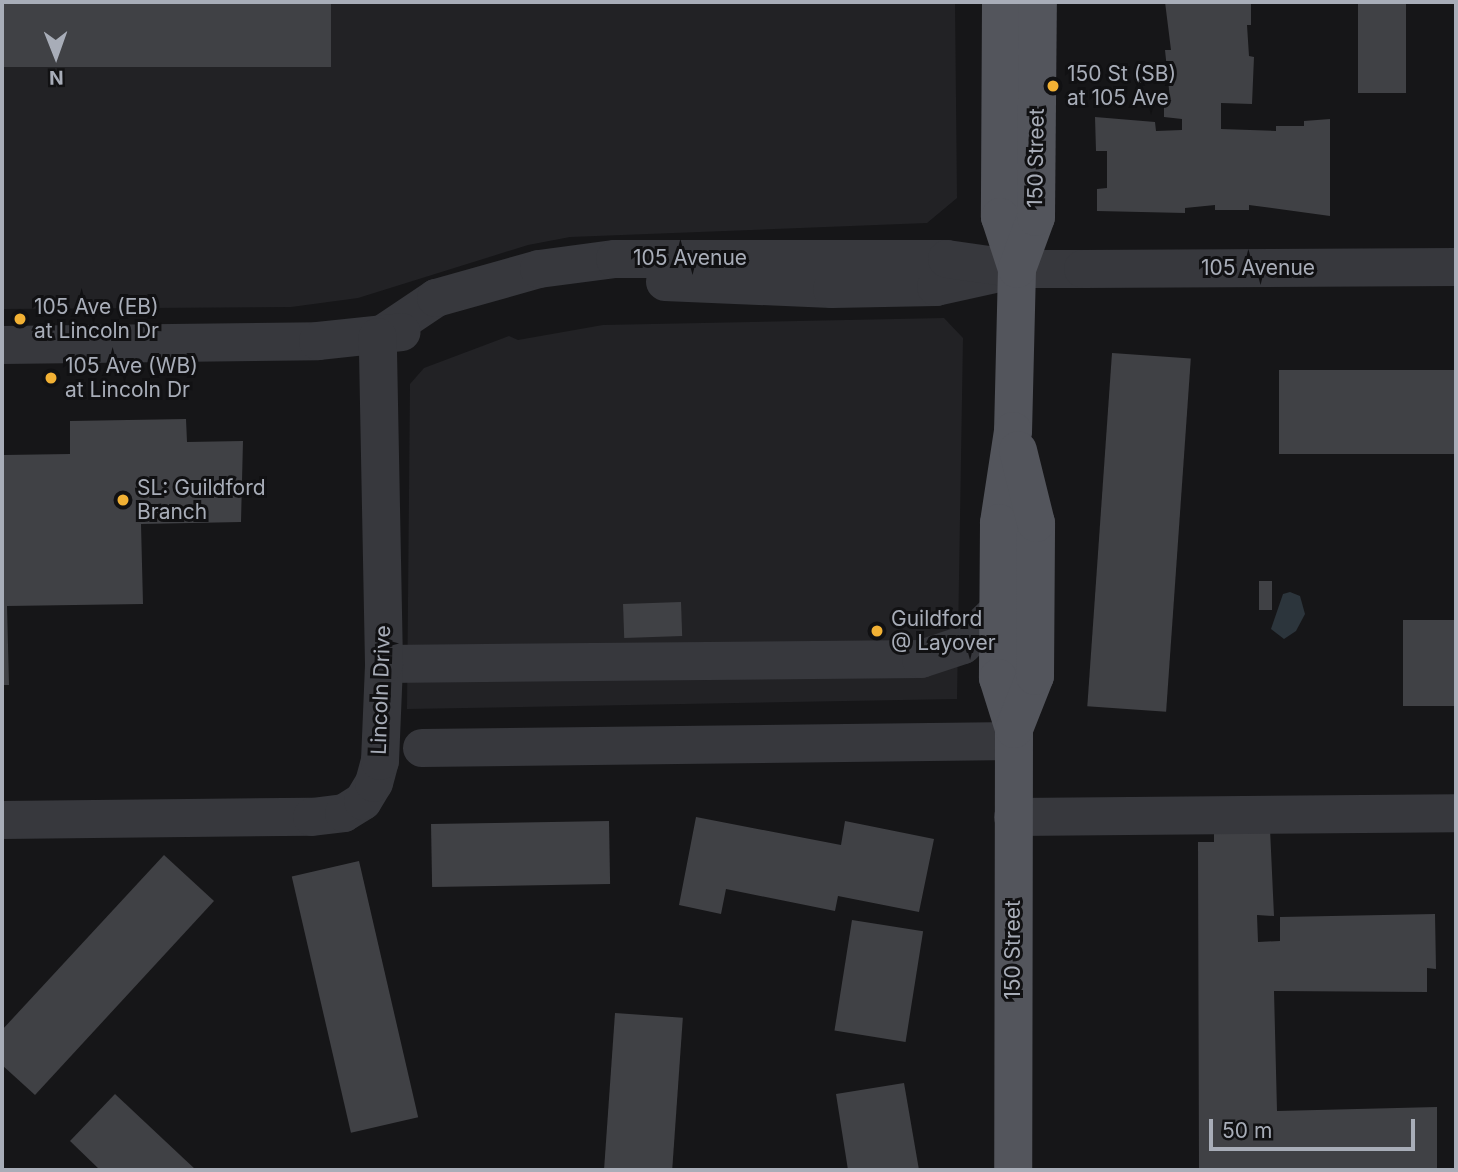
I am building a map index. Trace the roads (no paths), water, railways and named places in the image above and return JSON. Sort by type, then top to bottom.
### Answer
[{"type":"main road","name":"150 Street","points":[[1001,2],[1000,217],[1017,269]]},
{"type":"main road","name":"150 Street","points":[[1013,1170],[1014,735],[998,678],[999,523],[1013,431],[1017,269],[1036,217],[1038,2]]},
{"type":"main road","name":"150 Street","points":[[1013,431],[1036,523],[1035,676],[1014,735]]},
{"type":"street","name":"105 Avenue","points":[[378,337],[436,298],[575,262],[722,257],[947,259],[1017,269],[1456,267]]},
{"type":"street","points":[[2,345],[378,337]]},
{"type":"street","name":"Lincoln Drive","points":[[2,820],[344,813],[363,801],[374,783],[380,761],[384,664],[378,337]]},
{"type":"street","points":[[384,664],[921,659],[963,645],[999,610]]},
{"type":"street","points":[[422,748],[1014,735]]},
{"type":"street","points":[[1013,817],[1456,813]]},
{"type":"place","name":"150 St (SB) at 105 Ave","points":[[1053,86]]},
{"type":"place","name":"105 Ave (EB) at Lincoln Dr","points":[[20,319]]},
{"type":"place","name":"105 Ave (WB) at Lincoln Dr","points":[[51,378]]},
{"type":"place","name":"SL: Guildford Branch","points":[[123,500]]},
{"type":"place","name":"Guildford @ Layover","points":[[877,631]]}]
